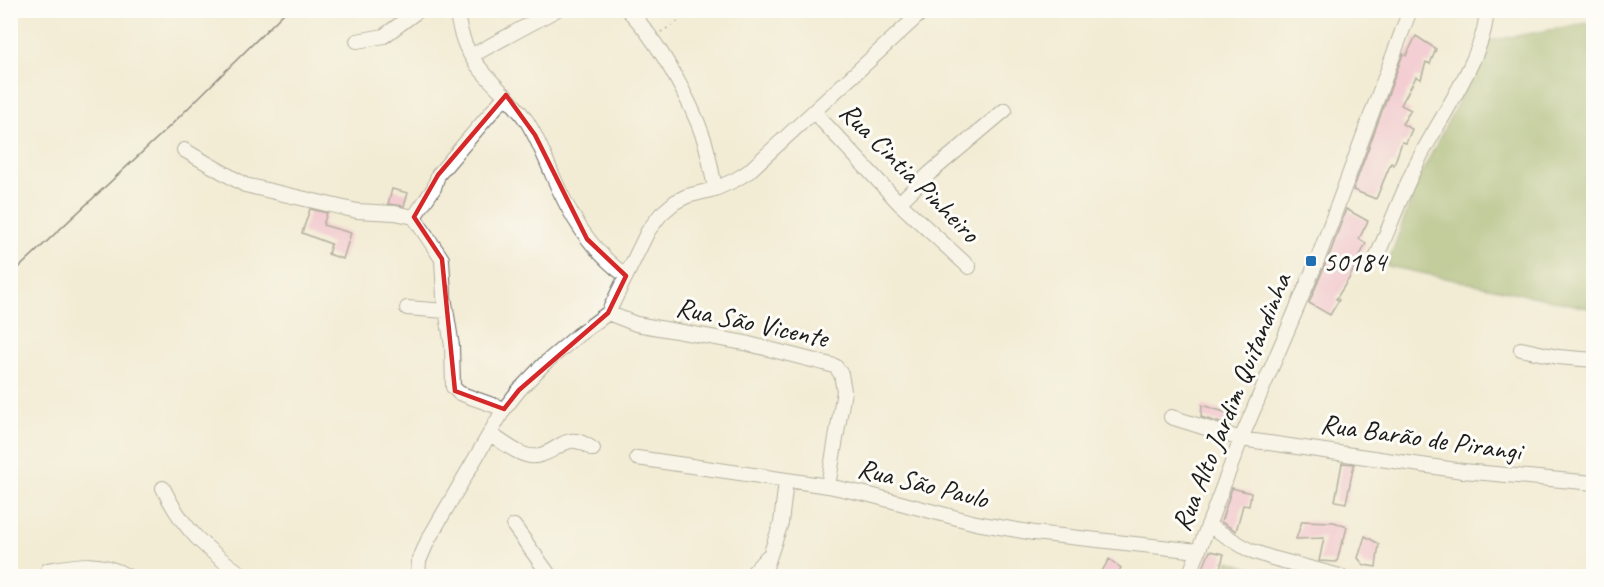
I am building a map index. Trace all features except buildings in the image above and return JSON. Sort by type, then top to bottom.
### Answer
[{"type":"street","points":[[357,41],[384,36],[419,10]]},
{"type":"street","points":[[456,10],[460,30],[471,56],[525,119],[535,135],[564,203],[586,239],[599,254],[626,276]]},
{"type":"street","points":[[471,56],[556,10]]},
{"type":"street","points":[[628,10],[651,37],[677,82],[704,138],[715,189]]},
{"type":"street","name":"Rua Alto Jardim Quitandinha","points":[[1189,576],[1241,439],[1317,261],[1410,10]]},
{"type":"street","points":[[1377,256],[1418,161],[1477,53],[1487,22],[1486,10]]},
{"type":"street","points":[[418,576],[419,561],[428,540],[504,409],[544,364],[608,313],[648,231],[661,214],[675,202],[687,196],[715,189],[748,172],[920,12]]},
{"type":"street","points":[[414,217],[434,188],[441,171],[506,95]]},
{"type":"street","points":[[899,202],[1005,110]]},
{"type":"street","name":"Rua Cintia Pinheiro","points":[[814,112],[899,202],[969,267]]},
{"type":"street","points":[[184,150],[245,185],[357,211],[395,213],[414,217],[442,259],[444,297],[452,346],[453,387],[459,393],[482,399],[504,409]]},
{"type":"street","points":[[407,308],[447,311]]},
{"type":"street","name":"Rua São Vicente","points":[[608,313],[636,324],[745,343],[835,366],[841,374],[844,391],[828,486]]},
{"type":"street","points":[[1521,349],[1558,357],[1593,360]]},
{"type":"street","points":[[1172,417],[1241,439]]},
{"type":"street","points":[[490,434],[521,453],[536,457],[571,440],[583,442],[593,449]]},
{"type":"street","name":"Rua Barão de Pirangi","points":[[1241,439],[1462,471],[1593,483]]},
{"type":"street","name":"Rua São Paulo","points":[[637,459],[828,486],[976,523],[1034,533],[1198,551]]},
{"type":"street","points":[[764,576],[774,549],[786,481]]},
{"type":"street","points":[[163,488],[173,509],[190,532],[219,560],[244,576]]},
{"type":"street","points":[[1208,525],[1249,550],[1340,576]]},
{"type":"street","points":[[514,526],[550,576]]},
{"type":"street","points":[[750,576],[774,549]]},
{"type":"street","points":[[48,570],[74,565],[98,565],[108,566],[127,576]]},
{"type":"path","points":[[651,37],[677,22],[686,10]]},
{"type":"highlighted area","points":[[506,95],[535,135],[587,239],[626,276],[608,313],[519,390],[504,409],[455,391],[442,259],[414,217],[438,175]]},
{"type":"green space","points":[[1593,22],[1593,309],[1387,266],[1419,178],[1489,41]]},
{"type":"green space","points":[[1228,561],[1246,567],[1311,576],[1224,576]]},
{"type":"tram line","points":[[10,276],[170,126],[287,10]]},
{"type":"place","name":"50184","points":[[1311,261]]}]
